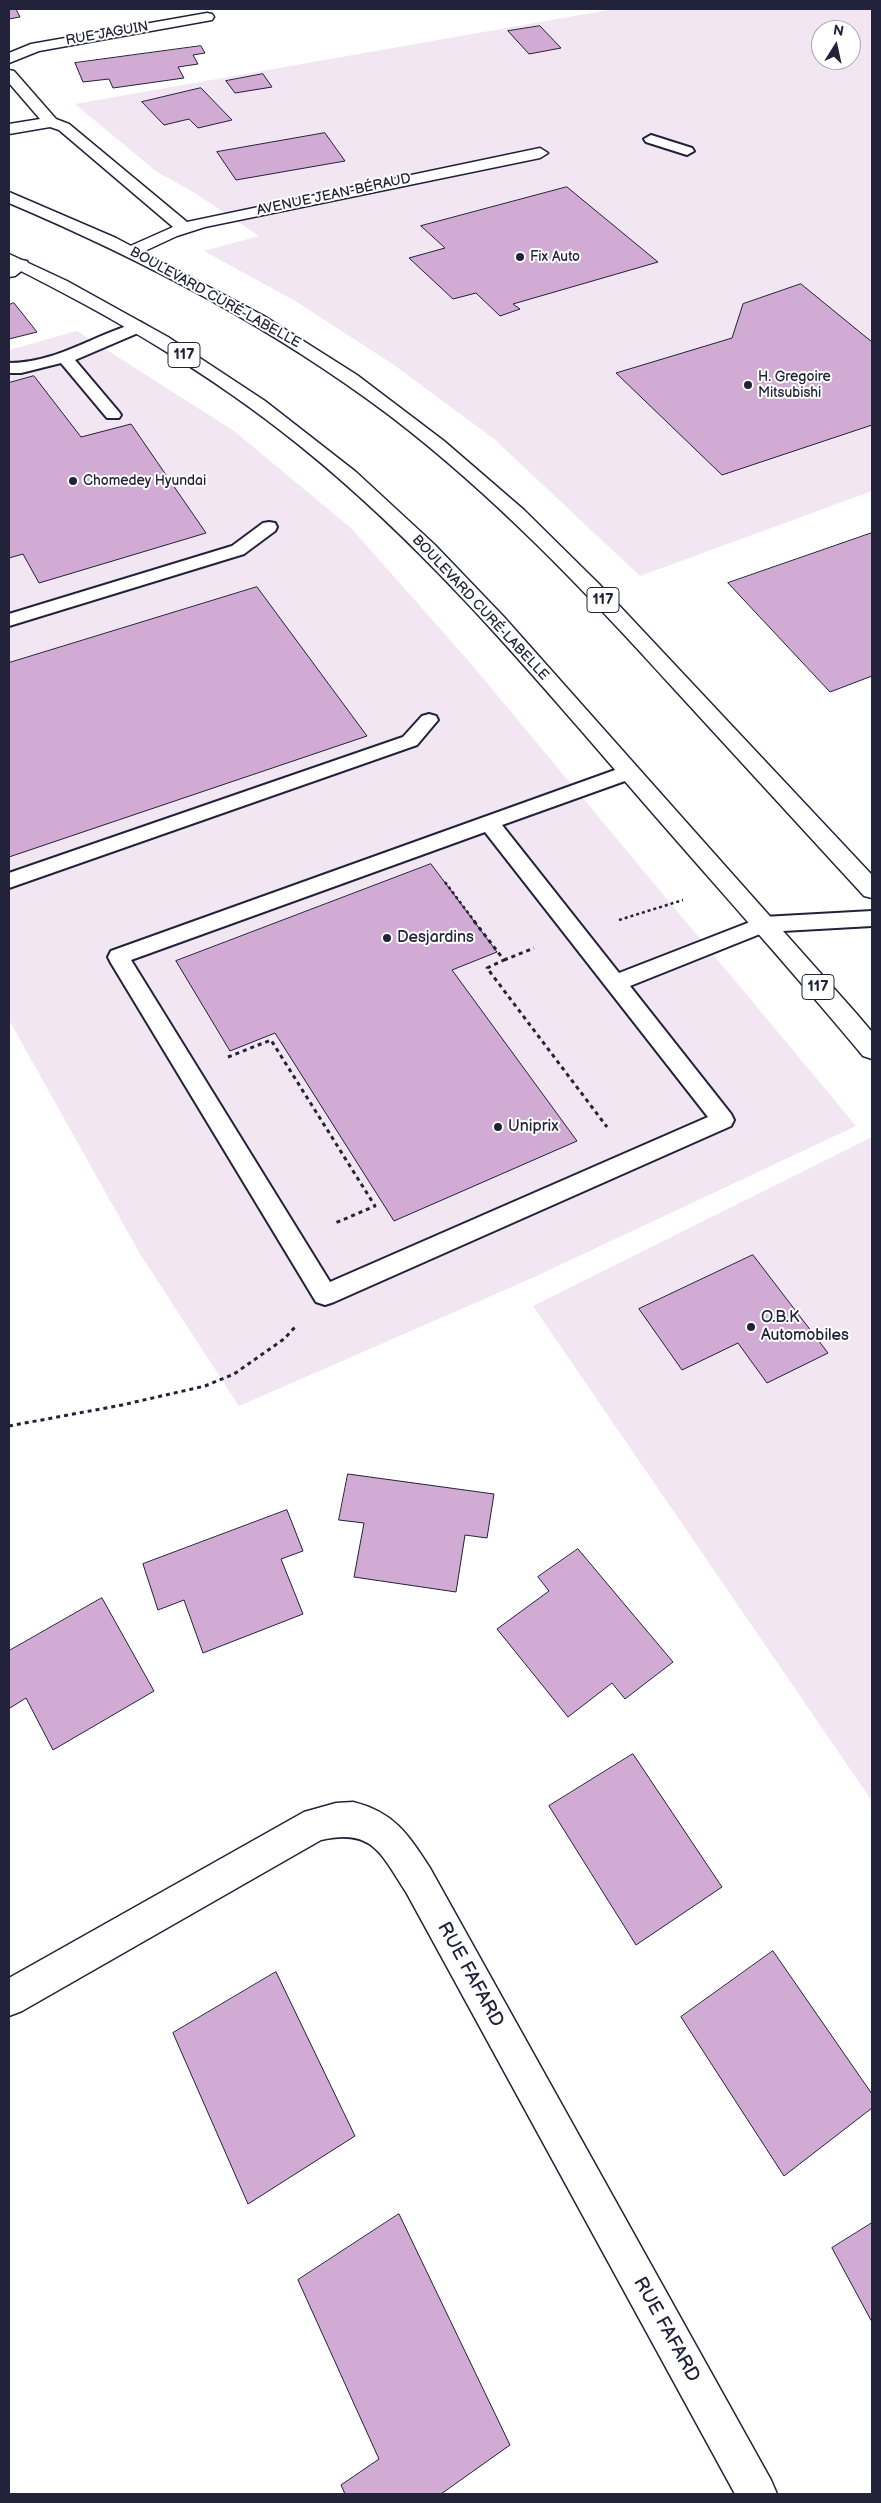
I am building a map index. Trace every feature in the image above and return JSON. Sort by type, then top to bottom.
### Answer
[{"type":"main road","name":"RUE JAGUIN","points":[[9,59],[19,52],[36,47],[207,17]]},
{"type":"main road","points":[[9,74],[52,122],[74,132],[184,228]]},
{"type":"main road","points":[[9,129],[52,122]]},
{"type":"main road","name":"AVENUE JEAN-BÉRAUD","points":[[134,251],[184,228],[540,153]]},
{"type":"main road","name":"BOULEVARD CURÉ-LABELLE","points":[[9,197],[134,251],[227,301],[309,351],[396,412],[462,465],[538,534],[603,600],[872,890]]},
{"type":"main road","name":"BOULEVARD CURÉ-LABELLE","points":[[13,265],[140,328],[207,369],[272,414],[391,513],[479,604],[872,1049]]},
{"type":"main road","name":"RUE FAFARD","points":[[9,1998],[316,1824],[334,1819],[351,1818],[366,1821],[380,1828],[392,1841],[425,1893],[757,2494]]},
{"type":"lane","points":[[652,139],[687,151]]},
{"type":"lane","points":[[9,368],[21,368],[65,358],[140,328]]},
{"type":"lane","points":[[65,358],[113,415]]},
{"type":"lane","points":[[9,620],[238,550],[269,528]]},
{"type":"lane","points":[[9,881],[410,741],[429,720]]},
{"type":"lane","points":[[488,822],[723,1120],[325,1295],[118,957],[488,822],[629,772]]},
{"type":"lane","points":[[616,983],[763,925],[872,919]]},
{"type":"path","points":[[442,878],[504,960]]},
{"type":"path","points":[[613,922],[683,900]]},
{"type":"path","points":[[535,948],[487,968],[608,1128]]},
{"type":"path","points":[[223,1048],[228,1057],[271,1040],[375,1206]]},
{"type":"path","points":[[9,1426],[206,1386],[234,1374],[284,1339],[325,1295]]},
{"type":"shaded area","points":[[614,9],[872,9],[872,491],[640,576],[494,439],[394,365],[297,302],[204,251],[259,236],[195,193],[157,172],[75,104]]},
{"type":"shaded area","points":[[77,331],[234,431],[352,529],[472,665],[856,1126],[530,1279],[239,1406],[140,1254],[9,1020],[9,350]]},
{"type":"shaded area","points":[[872,1137],[872,1801],[533,1306]]},
{"type":"building","points":[[9,9],[16,9],[20,17],[9,19]]},
{"type":"building","points":[[540,26],[561,48],[529,54],[508,31]]},
{"type":"building","points":[[201,46],[205,53],[193,55],[198,64],[178,67],[184,78],[113,88],[109,79],[83,82],[75,63]]},
{"type":"building","points":[[263,74],[272,87],[235,93],[226,81]]},
{"type":"building","points":[[201,88],[232,120],[198,128],[189,119],[164,125],[142,102]]},
{"type":"building","points":[[325,133],[345,161],[236,180],[217,152]]},
{"type":"building","points":[[567,187],[658,262],[513,304],[520,309],[500,316],[476,293],[453,299],[409,258],[445,248],[421,226]]},
{"type":"building","points":[[801,284],[872,342],[872,425],[722,475],[616,373],[732,338],[743,304]]},
{"type":"building","points":[[14,303],[37,332],[9,339],[9,305]]},
{"type":"building","points":[[34,376],[81,437],[131,424],[206,533],[39,583],[23,554],[9,558],[9,383]]},
{"type":"building","points":[[872,533],[872,676],[830,692],[728,583]]},
{"type":"building","points":[[257,587],[367,736],[9,857],[9,663]]},
{"type":"building","points":[[431,864],[497,952],[452,970],[577,1141],[394,1221],[275,1033],[230,1051],[176,961]]},
{"type":"building","points":[[753,1255],[828,1353],[767,1383],[738,1343],[682,1370],[639,1309]]},
{"type":"building","points":[[348,1474],[494,1494],[487,1538],[465,1535],[456,1592],[354,1577],[364,1523],[339,1520]]},
{"type":"building","points":[[287,1510],[303,1551],[281,1559],[303,1614],[203,1653],[184,1600],[158,1610],[143,1564]]},
{"type":"building","points":[[578,1549],[673,1662],[625,1699],[612,1683],[568,1717],[497,1629],[549,1591],[538,1577]]},
{"type":"building","points":[[102,1598],[154,1691],[53,1750],[26,1698],[10,1708],[9,1706],[9,1651]]},
{"type":"building","points":[[633,1754],[722,1887],[636,1945],[549,1806]]},
{"type":"building","points":[[773,1951],[872,2094],[872,2108],[784,2176],[681,2017]]},
{"type":"building","points":[[276,1972],[355,2136],[248,2204],[173,2033]]},
{"type":"building","points":[[399,2214],[510,2445],[441,2494],[345,2494],[341,2485],[379,2459],[298,2280]]},
{"type":"building","points":[[872,2223],[872,2322],[832,2248]]},
{"type":"place","name":"Fix Auto","points":[[520,257]]},
{"type":"place","name":"H. Gregoire Mitsubishi","points":[[748,385]]},
{"type":"place","name":"Chomedey Hyundai","points":[[73,481]]},
{"type":"place","name":"Desjardins","points":[[387,938]]},
{"type":"place","name":"Uniprix","points":[[498,1127]]},
{"type":"place","name":"O.B.K Automobiles","points":[[751,1327]]}]
